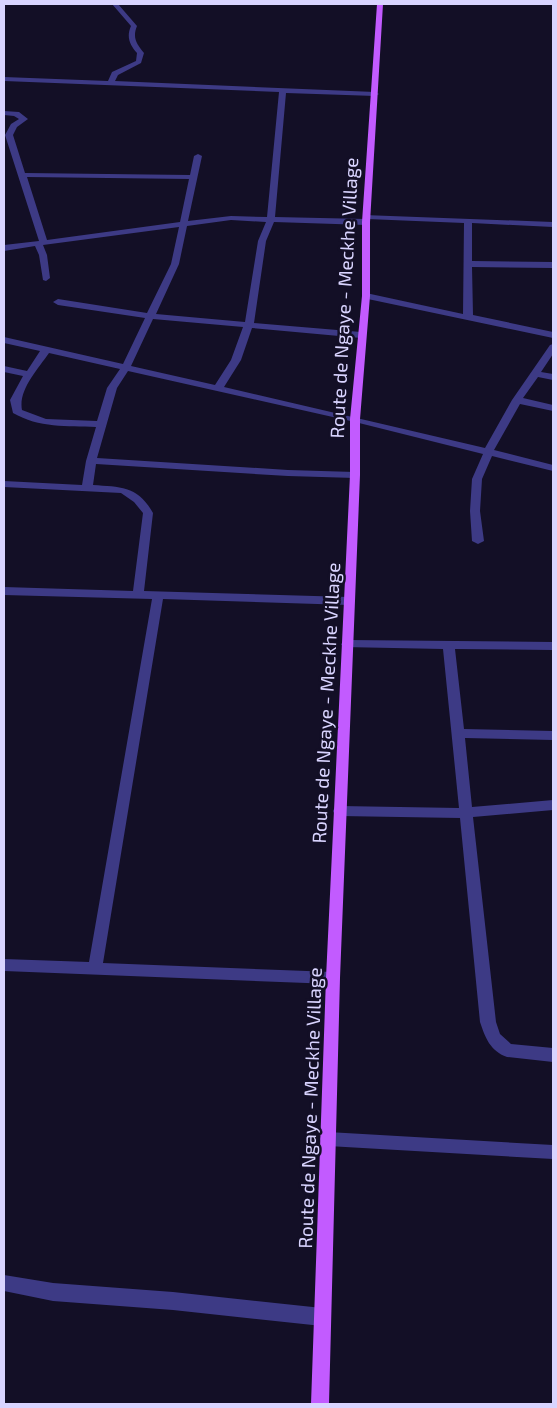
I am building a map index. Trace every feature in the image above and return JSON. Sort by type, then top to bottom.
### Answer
[{"type":"main road","name":"Route de Ngaye - Meckhe Village","points":[[322,1404],[322,1317],[333,978],[355,475],[355,419],[366,296],[367,219],[380,4]]},
{"type":"street","points":[[111,83],[115,74],[139,62],[141,53],[131,39],[131,32],[134,26],[115,4]]},
{"type":"street","points":[[4,79],[374,94]]},
{"type":"street","points":[[218,388],[236,360],[249,324],[262,241],[271,219],[283,90]]},
{"type":"street","points":[[4,113],[16,114],[24,119],[14,126],[9,135],[41,244],[46,278]]},
{"type":"street","points":[[87,488],[100,424],[112,388],[126,367],[175,264],[198,156]]},
{"type":"street","points":[[20,174],[194,177]]},
{"type":"street","points":[[4,248],[231,218],[468,220],[553,224]]},
{"type":"street","points":[[468,220],[468,317]]},
{"type":"street","points":[[467,264],[553,265]]},
{"type":"street","points":[[366,296],[553,335]]},
{"type":"street","points":[[58,302],[150,316],[362,335]]},
{"type":"street","points":[[4,340],[355,419],[553,468]]},
{"type":"street","points":[[478,541],[474,493],[477,479],[489,451],[517,400],[553,347]]},
{"type":"street","points":[[46,350],[29,374],[15,400],[17,411],[24,416],[37,420],[100,424]]},
{"type":"street","points":[[4,369],[29,374]]},
{"type":"street","points":[[534,373],[553,377]]},
{"type":"street","points":[[4,400],[15,400]]},
{"type":"street","points":[[517,400],[553,408]]},
{"type":"street","points":[[91,461],[288,473],[355,475]]},
{"type":"street","points":[[4,484],[123,490],[134,496],[143,504],[148,513],[138,594]]},
{"type":"street","points":[[4,592],[349,601]]},
{"type":"street","points":[[95,968],[158,595]]},
{"type":"street","points":[[347,644],[553,646]]},
{"type":"street","points":[[449,646],[488,1022],[493,1038],[507,1050],[553,1055]]},
{"type":"street","points":[[457,733],[553,735]]},
{"type":"street","points":[[340,811],[465,813],[553,805]]},
{"type":"street","points":[[4,965],[333,978]]},
{"type":"street","points":[[328,1139],[553,1152]]},
{"type":"street","points":[[4,1283],[53,1292],[173,1301],[322,1317]]}]
